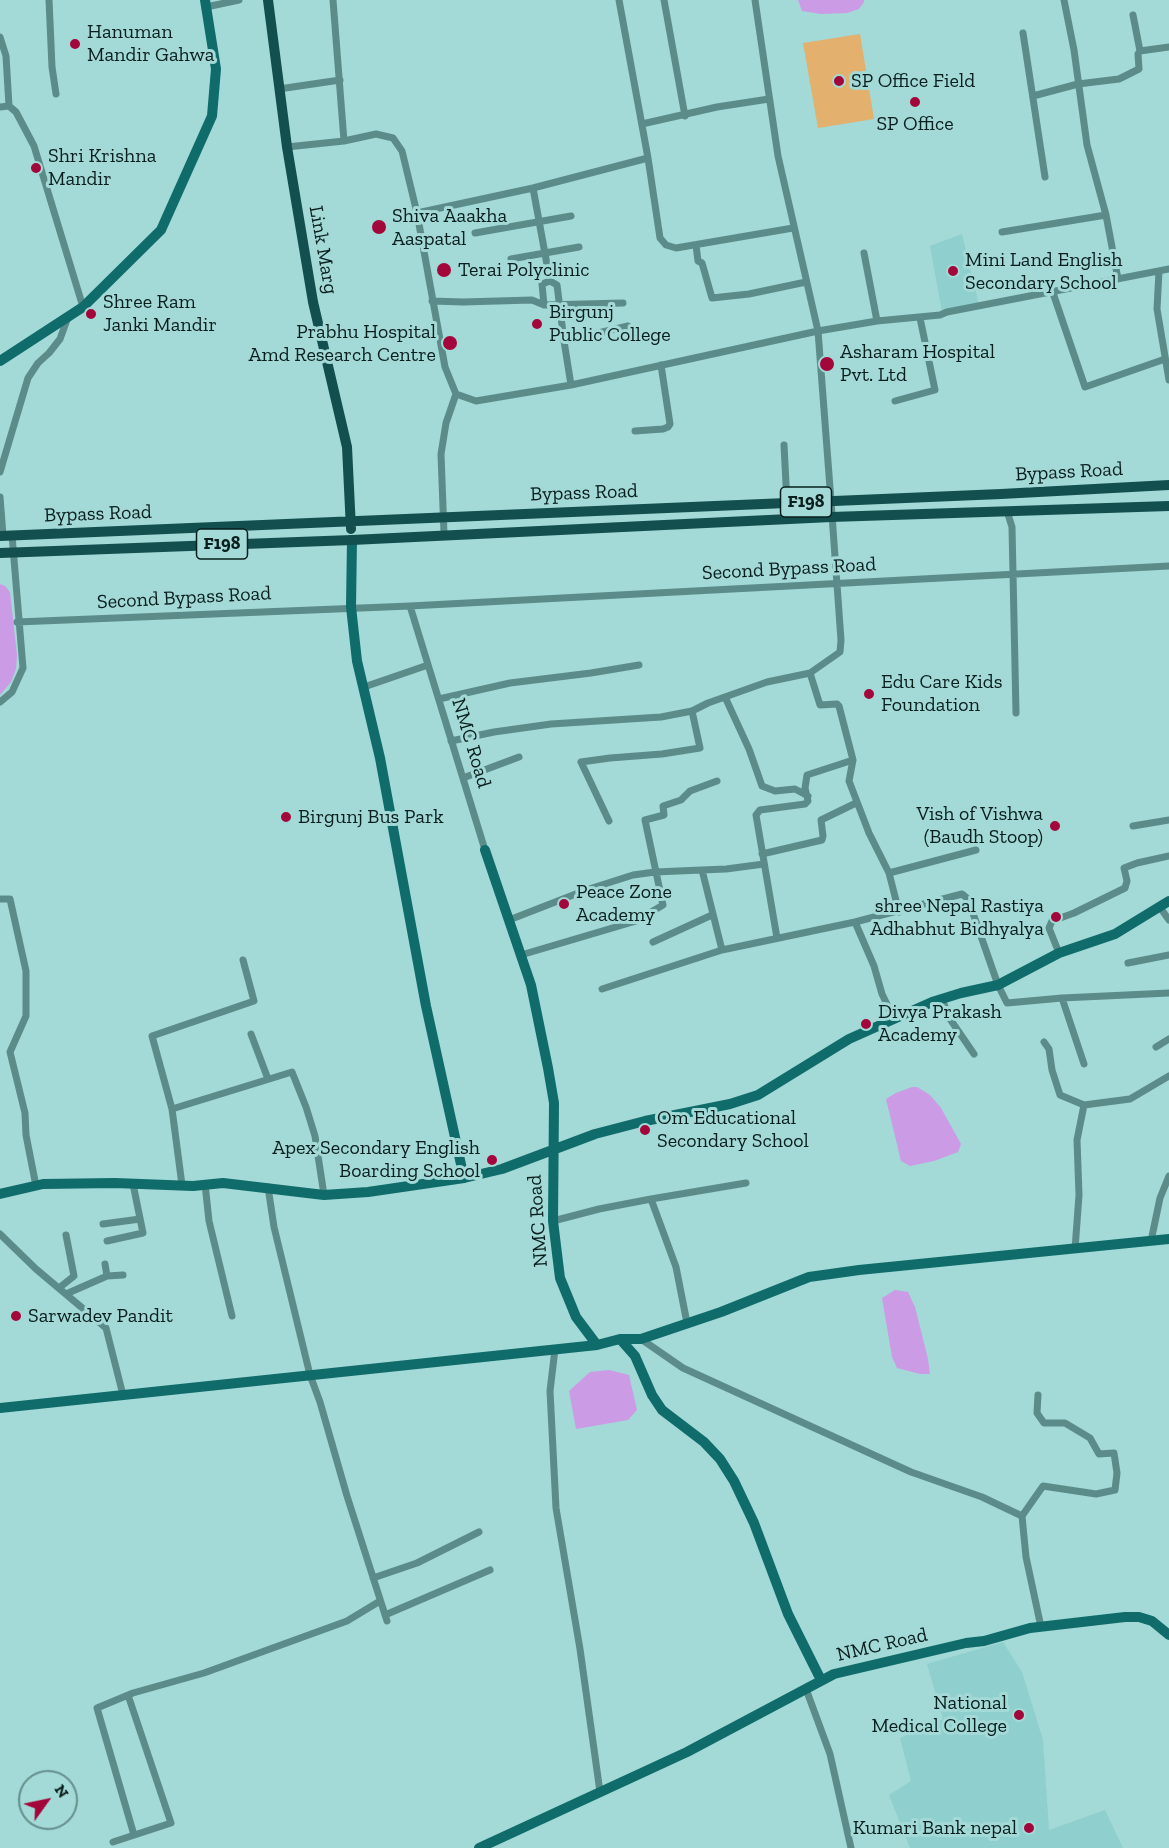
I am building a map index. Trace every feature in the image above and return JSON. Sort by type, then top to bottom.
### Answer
[{"type":"main road","name":"Link Marg","points":[[268,0],[287,147],[313,302],[347,447],[352,540]]},
{"type":"main road","name":"Bypass Road","points":[[5,535],[351,522],[1169,485]]},
{"type":"main road","name":"Bypass Road","points":[[0,553],[352,540],[831,517],[1169,506]]},
{"type":"street","points":[[49,0],[51,57],[56,94]]},
{"type":"street","points":[[0,360],[83,307],[161,230],[212,116],[216,69],[206,3],[238,0]]},
{"type":"street","points":[[333,0],[344,141]]},
{"type":"street","points":[[620,0],[660,238],[666,245],[676,248],[793,228]]},
{"type":"street","points":[[664,0],[685,116]]},
{"type":"street","points":[[452,741],[551,723],[661,717],[692,711],[767,682],[810,673],[840,652],[841,640],[818,331],[778,156],[755,0]]},
{"type":"street","points":[[1064,0],[1087,145],[1106,215],[1119,279]]},
{"type":"street","points":[[1033,96],[1078,84],[1119,79],[1139,69],[1138,54],[1140,51],[1133,15]]},
{"type":"street","points":[[1023,33],[1045,177]]},
{"type":"street","points":[[0,37],[6,56],[9,106]]},
{"type":"street","points":[[1140,51],[1169,46]]},
{"type":"street","points":[[279,89],[339,80]]},
{"type":"street","points":[[642,124],[717,107],[769,99]]},
{"type":"street","points":[[0,106],[9,106],[16,112],[34,146],[83,307]]},
{"type":"street","points":[[287,147],[344,141],[376,134],[393,138],[402,151],[417,213],[445,367],[456,394],[446,423],[441,453],[444,534]]},
{"type":"street","points":[[417,213],[533,188],[648,158]]},
{"type":"street","points":[[533,188],[550,281],[557,285],[571,385]]},
{"type":"street","points":[[1002,232],[1106,215]]},
{"type":"street","points":[[475,233],[571,216]]},
{"type":"street","points":[[696,245],[698,261],[702,263],[711,298],[750,294],[806,282]]},
{"type":"street","points":[[511,259],[579,247]]},
{"type":"street","points":[[864,253],[877,321]]},
{"type":"street","points":[[456,394],[476,401],[571,385],[818,331],[877,321],[920,318],[1169,269]]},
{"type":"street","points":[[1158,271],[1157,309],[1169,380]]},
{"type":"street","points":[[544,305],[542,284],[550,281]]},
{"type":"street","points":[[1053,293],[1085,387],[1165,359]]},
{"type":"street","points":[[432,301],[532,300],[544,305],[623,303]]},
{"type":"street","points":[[0,472],[28,378],[60,339],[68,317]]},
{"type":"street","points":[[895,400],[935,390],[920,318]]},
{"type":"street","points":[[564,341],[628,326]]},
{"type":"street","points":[[635,431],[663,429],[670,424],[661,365]]},
{"type":"street","points":[[784,445],[787,503]]},
{"type":"street","points":[[0,496],[5,535],[12,552],[22,668],[12,692],[0,702]]},
{"type":"street","points":[[1007,511],[1012,527],[1016,713]]},
{"type":"street","points":[[352,540],[351,607],[357,661],[386,792],[426,1006],[464,1178]]},
{"type":"street","name":"Second Bypass Road","points":[[18,622],[410,606],[1169,566]]},
{"type":"street","name":"NMC Road","points":[[410,606],[485,850],[531,985],[554,1103],[553,1221],[560,1278],[576,1317],[597,1345]]},
{"type":"street","points":[[364,687],[428,665]]},
{"type":"street","points":[[439,699],[510,683],[639,665]]},
{"type":"street","points":[[810,673],[820,705],[837,704],[839,706],[853,760],[849,781],[856,803],[889,873],[899,912]]},
{"type":"street","points":[[725,697],[749,749],[762,786],[775,791],[795,789],[808,796]]},
{"type":"street","points":[[609,821],[581,762],[700,748],[692,711]]},
{"type":"street","points":[[463,778],[519,758]]},
{"type":"street","points":[[777,939],[756,818],[757,812],[805,804],[808,796],[805,788],[807,775],[853,760]]},
{"type":"street","points":[[521,955],[636,921],[663,905],[645,820],[664,815],[663,806],[681,800],[690,791],[717,781]]},
{"type":"street","points":[[762,854],[822,840],[821,820],[856,803]]},
{"type":"street","points":[[1133,826],[1169,820]]},
{"type":"street","points":[[889,873],[976,849]]},
{"type":"street","points":[[1059,953],[1049,928],[1052,921],[1125,888],[1127,880],[1124,868],[1137,862],[1169,856]]},
{"type":"street","points":[[509,920],[586,890],[633,875],[655,872],[726,870],[764,864]]},
{"type":"street","points":[[702,870],[722,950]]},
{"type":"street","points":[[602,989],[722,950],[899,912],[962,894],[966,897],[998,985],[1007,1003],[1169,993]]},
{"type":"street","points":[[0,899],[10,899],[26,971],[26,1016],[10,1052],[25,1113],[26,1135],[36,1186]]},
{"type":"street","points":[[0,1194],[36,1186],[75,1183],[182,1185],[223,1183],[324,1195],[378,1191],[464,1178],[502,1169],[595,1134],[645,1121],[730,1104],[758,1095],[849,1039],[942,999],[998,985],[1059,953],[1115,934],[1164,904],[1169,920]]},
{"type":"street","points":[[653,942],[712,915]]},
{"type":"street","points":[[855,922],[874,966],[882,994],[894,1019]]},
{"type":"street","points":[[1128,963],[1169,955]]},
{"type":"street","points":[[182,1185],[172,1109],[152,1036],[254,1001],[243,960]]},
{"type":"street","points":[[1062,998],[1084,1064]]},
{"type":"street","points":[[942,999],[950,1019],[974,1054]]},
{"type":"street","points":[[251,1034],[268,1079]]},
{"type":"street","points":[[1156,1047],[1169,1039]]},
{"type":"street","points":[[1044,1042],[1048,1049],[1060,1095],[1084,1105],[1130,1099],[1169,1076]]},
{"type":"street","points":[[172,1109],[292,1072],[315,1136],[324,1195]]},
{"type":"street","points":[[1075,1249],[1079,1195],[1077,1140],[1084,1105]]},
{"type":"street","points":[[1151,1241],[1160,1198],[1169,1176]]},
{"type":"street","points":[[553,1221],[599,1209],[746,1183]]},
{"type":"street","points":[[107,1241],[143,1233],[133,1184]]},
{"type":"street","points":[[205,1185],[209,1221],[231,1316]]},
{"type":"street","points":[[268,1187],[274,1227],[310,1375],[386,1618],[490,1570]]},
{"type":"street","points":[[651,1199],[676,1267],[687,1323]]},
{"type":"street","points":[[103,1224],[140,1219]]},
{"type":"street","points":[[0,1234],[106,1328],[123,1395]]},
{"type":"street","points":[[59,1288],[74,1276],[66,1235]]},
{"type":"street","points":[[0,1408],[597,1345],[620,1339],[640,1339],[808,1277],[1169,1239]]},
{"type":"street","points":[[105,1264],[107,1276]]},
{"type":"street","points":[[66,1294],[107,1276],[123,1275]]},
{"type":"street","name":"NMC Road","points":[[620,1339],[635,1356],[652,1395],[662,1410],[704,1442],[734,1481],[754,1523],[788,1614],[821,1680],[834,1674],[1041,1627],[1139,1617],[1166,1628]]},
{"type":"street","points":[[640,1339],[682,1368],[911,1472],[982,1497],[1022,1516]]},
{"type":"street","points":[[555,1349],[550,1391],[556,1508],[580,1649],[600,1792]]},
{"type":"street","points":[[1038,1395],[1037,1413],[1044,1423],[1065,1423],[1090,1438],[1099,1454],[1114,1453],[1117,1473],[1115,1490],[1096,1494],[1043,1486],[1022,1516],[1026,1557],[1041,1627]]},
{"type":"street","points":[[373,1578],[417,1563],[479,1532]]},
{"type":"street","points":[[134,1835],[97,1708],[128,1695],[204,1673],[347,1622],[380,1601]]},
{"type":"street","points":[[479,1848],[687,1752],[821,1680]]},
{"type":"street","points":[[806,1689],[830,1754],[851,1848]]},
{"type":"street","points":[[113,1842],[171,1823],[128,1695]]},
{"type":"shaded area","points":[[798,0],[864,0],[864,2],[859,9],[847,13],[821,14],[802,11]]},
{"type":"shaded area","name":"SP Office Field","points":[[860,34],[874,119],[818,128],[803,43]]},
{"type":"shaded area","name":"Mini Land English Secondary School","points":[[962,234],[979,305],[942,312],[930,246]]},
{"type":"shaded area","points":[[0,584],[10,592],[17,655],[16,669],[11,682],[0,695]]},
{"type":"shaded area","points":[[912,1087],[917,1087],[930,1095],[941,1108],[961,1144],[958,1152],[934,1161],[910,1166],[901,1161],[886,1099]]},
{"type":"shaded area","points":[[895,1290],[908,1292],[915,1307],[930,1374],[897,1368],[892,1357],[882,1298]]},
{"type":"shaded area","points":[[609,1370],[629,1375],[637,1410],[628,1420],[576,1429],[569,1391],[590,1372]]},
{"type":"shaded area","points":[[1003,1642],[1022,1672],[1043,1740],[1049,1830],[1105,1810],[1123,1848],[910,1848],[889,1795],[911,1781],[900,1738],[943,1719],[927,1664]]},
{"type":"place","name":"Hanuman Mandir Gahwa","points":[[75,44]]},
{"type":"place","name":"SP Office Field","points":[[839,81]]},
{"type":"place","name":"SP Office","points":[[915,102]]},
{"type":"place","name":"Shri Krishna Mandir","points":[[36,168]]},
{"type":"place","name":"Shiva Aaakha Aaspatal","points":[[379,227]]},
{"type":"place","name":"Terai Polyclinic","points":[[444,270]]},
{"type":"place","name":"Mini Land English Secondary School","points":[[953,271]]},
{"type":"place","name":"Shree Ram Janki Mandir","points":[[91,314]]},
{"type":"place","name":"Birgunj Public College","points":[[537,324]]},
{"type":"place","name":"Prabhu Hospital Amd Research Centre","points":[[450,343]]},
{"type":"place","name":"Asharam Hospital Pvt. Ltd","points":[[827,364]]},
{"type":"place","name":"Edu Care Kids Foundation","points":[[869,694]]},
{"type":"place","name":"Birgunj Bus Park","points":[[286,817]]},
{"type":"place","name":"Vish of Vishwa (Baudh Stoop)","points":[[1055,826]]},
{"type":"place","name":"Peace Zone Academy","points":[[564,904]]},
{"type":"place","name":"shree Nepal Rastiya Adhabhut Bidhyalya","points":[[1056,917]]},
{"type":"place","name":"Divya Prakash Academy","points":[[866,1024]]},
{"type":"place","name":"Om Educational Secondary School","points":[[645,1130]]},
{"type":"place","name":"Apex Secondary English Boarding School","points":[[492,1160]]},
{"type":"place","name":"Sarwadev Pandit","points":[[16,1316]]},
{"type":"place","name":"National Medical College","points":[[1019,1715]]},
{"type":"place","name":"Kumari Bank nepal","points":[[1029,1828]]}]
